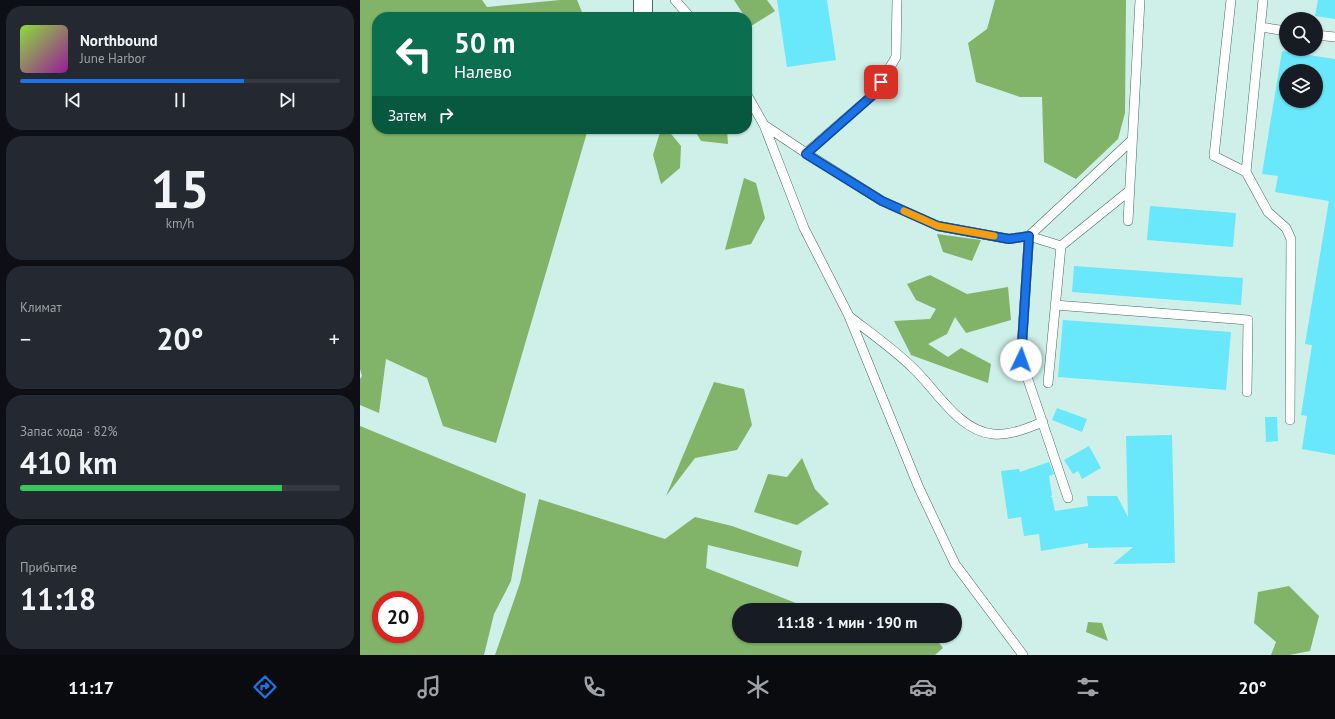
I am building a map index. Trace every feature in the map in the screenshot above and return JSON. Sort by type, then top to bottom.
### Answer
[{"type":"street","points":[[643,0],[643,12]]},
{"type":"lane","points":[[675,0],[686,12]]},
{"type":"lane","points":[[806,154],[874,94],[896,57],[897,0]]},
{"type":"lane","points":[[1128,221],[1140,0]]},
{"type":"lane","points":[[1231,0],[1214,156],[1246,172]]},
{"type":"lane","points":[[1263,0],[1246,172],[1268,212],[1286,228],[1291,239],[1290,420]]},
{"type":"lane","points":[[1260,27],[1279,30]]},
{"type":"lane","points":[[1323,36],[1335,37]]},
{"type":"lane","points":[[752,105],[764,125],[804,228],[849,316],[919,488],[955,564],[1023,655]]},
{"type":"lane","points":[[764,125],[806,154],[882,201],[938,226],[1009,239],[1029,236],[1061,246]]},
{"type":"lane","points":[[1068,498],[1021,360],[1029,236],[1132,140]]},
{"type":"lane","points":[[1048,383],[1061,246],[1130,191]]},
{"type":"lane","points":[[1056,305],[1248,320],[1247,392]]},
{"type":"lane","points":[[849,316],[915,370],[959,418],[975,429],[992,434],[1009,434],[1043,422]]},
{"type":"green space","points":[[360,0],[482,0],[487,7],[560,0],[577,0],[582,12],[372,12],[372,134],[587,134],[496,443],[443,426],[427,378],[386,359],[379,413],[360,405],[360,379],[362,376],[360,369]]},
{"type":"green space","points":[[734,0],[767,0],[775,11],[752,25],[752,12],[742,12]]},
{"type":"green space","points":[[995,0],[1126,0],[1125,113],[1118,139],[1076,179],[1044,162],[1042,97],[1020,97],[976,82],[968,43],[987,29]]},
{"type":"green space","points":[[659,134],[671,134],[681,146],[680,168],[661,184],[653,155]]},
{"type":"green space","points":[[697,134],[727,134],[728,144],[701,141]]},
{"type":"green space","points":[[744,178],[756,183],[765,218],[751,244],[725,250]]},
{"type":"green space","points":[[937,234],[981,240],[972,261],[943,252]]},
{"type":"green space","points":[[930,275],[967,294],[1008,287],[1011,320],[966,333],[955,317],[947,334],[928,344],[948,357],[961,348],[991,364],[988,383],[911,355],[894,321],[930,319],[936,309],[916,300],[907,284]]},
{"type":"green space","points":[[714,382],[744,389],[752,425],[737,450],[695,458],[666,496]]},
{"type":"green space","points":[[360,426],[526,494],[511,581],[494,614],[484,655],[360,655]]},
{"type":"green space","points":[[802,458],[815,489],[829,504],[797,525],[754,512],[768,474],[787,477]]},
{"type":"green space","points":[[539,499],[665,539],[695,517],[732,526],[802,551],[798,567],[708,545],[706,568],[796,603],[732,603],[732,643],[939,643],[943,648],[935,655],[495,655],[520,583]]},
{"type":"green space","points":[[1289,586],[1319,616],[1310,651],[1289,655],[1271,655],[1276,642],[1254,623],[1258,592]]},
{"type":"green space","points":[[1088,622],[1102,623],[1108,641],[1086,632]]},
{"type":"building","points":[[777,0],[827,0],[836,60],[787,67]]},
{"type":"building","points":[[1318,0],[1335,0],[1335,19],[1323,17],[1323,12],[1316,12]]},
{"type":"building","points":[[1281,56],[1315,56],[1335,59],[1335,455],[1302,449],[1307,416],[1301,415],[1312,345],[1305,344],[1329,201],[1275,192],[1278,176],[1262,174],[1279,69],[1279,108],[1323,108],[1323,64],[1280,64]]},
{"type":"building","points":[[1150,206],[1236,213],[1233,247],[1147,240]]},
{"type":"building","points":[[1074,266],[1243,278],[1241,305],[1072,292]]},
{"type":"building","points":[[1063,320],[1231,332],[1226,390],[1058,377]]},
{"type":"building","points":[[1057,408],[1087,419],[1082,432],[1052,420]]},
{"type":"building","points":[[1265,417],[1277,417],[1278,441],[1266,442]]},
{"type":"building","points":[[1172,435],[1175,563],[1113,564],[1133,547],[1088,548],[1088,543],[1041,551],[1039,534],[1024,536],[1021,517],[1008,519],[1001,471],[1019,469],[1020,472],[1049,462],[1054,474],[1049,476],[1052,495],[1050,497],[1052,497],[1055,511],[1088,506],[1087,496],[1117,496],[1128,517],[1126,436]]},
{"type":"building","points":[[1089,446],[1101,468],[1082,479],[1078,471],[1073,474],[1064,460]]},
{"type":"slow traffic","points":[[904,211],[938,226],[994,236]]},
{"type":"route","points":[[881,82],[874,94],[806,154],[882,201],[938,226],[1009,239],[1029,236],[1021,360]]}]
